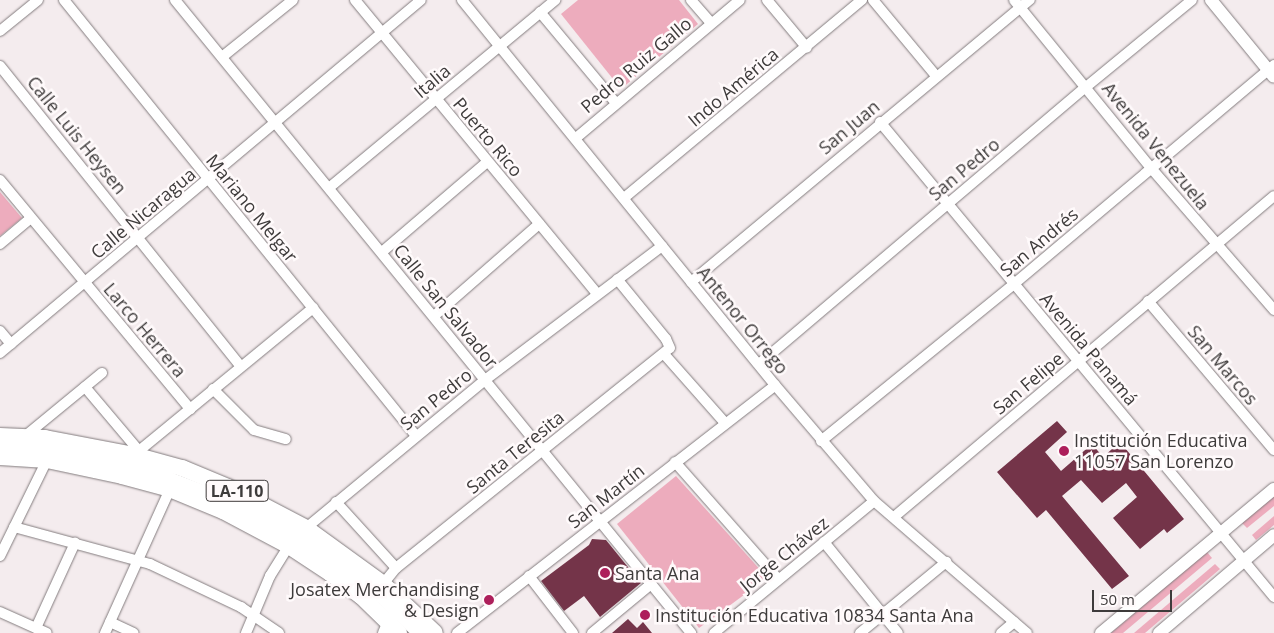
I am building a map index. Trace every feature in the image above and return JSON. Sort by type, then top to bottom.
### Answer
[{"type":"main road","name":"LA-110","points":[[0,436],[87,444],[137,453],[182,468],[228,487],[306,528],[383,584],[435,633]]},
{"type":"main road","name":"LA-110","points":[[0,457],[47,460],[170,489],[223,512],[289,546],[361,596],[390,629]]},
{"type":"street","points":[[0,31],[38,0]]},
{"type":"street","name":"Mariano Melgar","points":[[64,0],[416,436]]},
{"type":"street","name":"Calle San Salvador","points":[[175,0],[330,187],[599,522],[691,633]]},
{"type":"street","points":[[222,57],[293,0]]},
{"type":"street","name":"Puerto Rico","points":[[355,0],[597,294]]},
{"type":"street","name":"Calle Nicaragua","points":[[0,353],[421,0]]},
{"type":"street","name":"Antenor Orrego","points":[[462,0],[576,138],[774,385],[874,501],[1027,633]]},
{"type":"street","name":"Italia","points":[[330,187],[555,0]]},
{"type":"street","points":[[691,0],[711,23]]},
{"type":"street","name":"Pedro Ruiz Gallo","points":[[576,138],[615,102],[740,0]]},
{"type":"street","points":[[767,0],[807,48]]},
{"type":"street","name":"Indo América","points":[[624,198],[807,48],[862,0]]},
{"type":"street","points":[[873,0],[936,76]]},
{"type":"street","name":"San Juan","points":[[691,282],[936,76],[1017,4],[1030,0]]},
{"type":"street","name":"San Pedro","points":[[759,364],[1086,87],[1192,0]]},
{"type":"street","points":[[1211,0],[1272,70]]},
{"type":"street","name":"Avenida Venezuela","points":[[1017,4],[1151,168],[1274,310]]},
{"type":"street","points":[[540,12],[615,102]]},
{"type":"street","name":"Calle Luis Heysen","points":[[0,66],[240,366]]},
{"type":"street","name":"San Andrés","points":[[821,441],[1272,70]]},
{"type":"street","name":"Avenida Panamá","points":[[880,122],[1274,597]]},
{"type":"street","points":[[382,252],[487,162]]},
{"type":"street","name":"Larco Herrera","points":[[0,180],[190,408]]},
{"type":"street","name":"San Felipe","points":[[894,517],[1079,362],[1216,243],[1274,196]]},
{"type":"street","points":[[0,244],[31,218]]},
{"type":"street","points":[[434,316],[539,224]]},
{"type":"street","name":"San Pedro","points":[[306,528],[485,380],[662,246]]},
{"type":"street","points":[[617,279],[666,339],[667,351],[725,423]]},
{"type":"street","name":"San Marcos","points":[[1148,301],[1274,450]]},
{"type":"street","points":[[85,387],[137,453],[240,366],[313,308]]},
{"type":"street","points":[[0,331],[11,344]]},
{"type":"street","name":"Santa Teresita","points":[[383,584],[396,568],[667,351]]},
{"type":"street","points":[[24,437],[102,373]]},
{"type":"street","name":"San Martín","points":[[457,633],[774,385]]},
{"type":"street","points":[[213,389],[254,430],[286,439]]},
{"type":"street","points":[[0,446],[61,451],[127,465],[159,474],[234,503],[290,533],[332,559],[374,591],[418,633]]},
{"type":"street","points":[[0,556],[4,535],[14,527],[47,460]]},
{"type":"street","points":[[675,462],[778,579]]},
{"type":"street","points":[[105,633],[170,489]]},
{"type":"street","points":[[1101,633],[1274,489]]},
{"type":"street","name":"Jorge Chávez","points":[[714,633],[874,501]]},
{"type":"street","points":[[336,502],[396,568]]},
{"type":"street","points":[[14,527],[138,560],[201,587],[254,614],[279,633]]},
{"type":"street","points":[[1159,633],[1274,535]]},
{"type":"street","points":[[824,542],[898,633]]},
{"type":"street","points":[[36,628],[75,543]]},
{"type":"street","points":[[246,633],[270,576],[289,546]]},
{"type":"street","points":[[860,633],[946,562]]},
{"type":"street","points":[[528,576],[573,633]]},
{"type":"street","points":[[592,633],[651,584]]},
{"type":"street","points":[[0,612],[47,633]]},
{"type":"street","points":[[110,622],[134,633]]},
{"type":"street","points":[[1001,633],[1014,622]]},
{"type":"shaded area","points":[[578,0],[679,0],[698,24],[621,89],[561,14]]},
{"type":"shaded area","points":[[0,192],[22,218],[0,236]]},
{"type":"shaded area","points":[[676,476],[764,574],[763,581],[699,628],[617,524]]},
{"type":"shaded area","points":[[1274,496],[1274,506],[1247,528],[1242,523]]},
{"type":"shaded area","points":[[1274,516],[1274,525],[1256,540],[1252,535]]},
{"type":"shaded area","points":[[1207,552],[1212,558],[1123,633],[1111,633]]},
{"type":"shaded area","points":[[1215,564],[1220,569],[1145,633],[1134,633]]},
{"type":"building","points":[[1057,421],[1067,432],[1045,452],[1061,471],[1092,444],[1103,457],[1120,442],[1184,519],[1167,533],[1164,529],[1140,549],[1113,518],[1137,497],[1126,483],[1102,503],[1081,480],[1062,496],[1129,576],[1112,589],[1046,510],[1037,518],[997,472]]},
{"type":"building","name":"Santa Ana","points":[[592,539],[606,540],[641,583],[600,617],[584,596],[564,611],[541,581],[589,545]]},
{"type":"building","points":[[628,619],[637,628],[643,622],[652,633],[612,633]]},
{"type":"place","name":"Institución Educativa 11057 San Lorenzo","points":[[1064,451]]},
{"type":"place","name":"Santa Ana","points":[[605,573]]},
{"type":"place","name":"Josatex Merchandising & Design","points":[[489,600]]},
{"type":"place","name":"Institución Educativa 10834 Santa Ana","points":[[645,615]]}]
